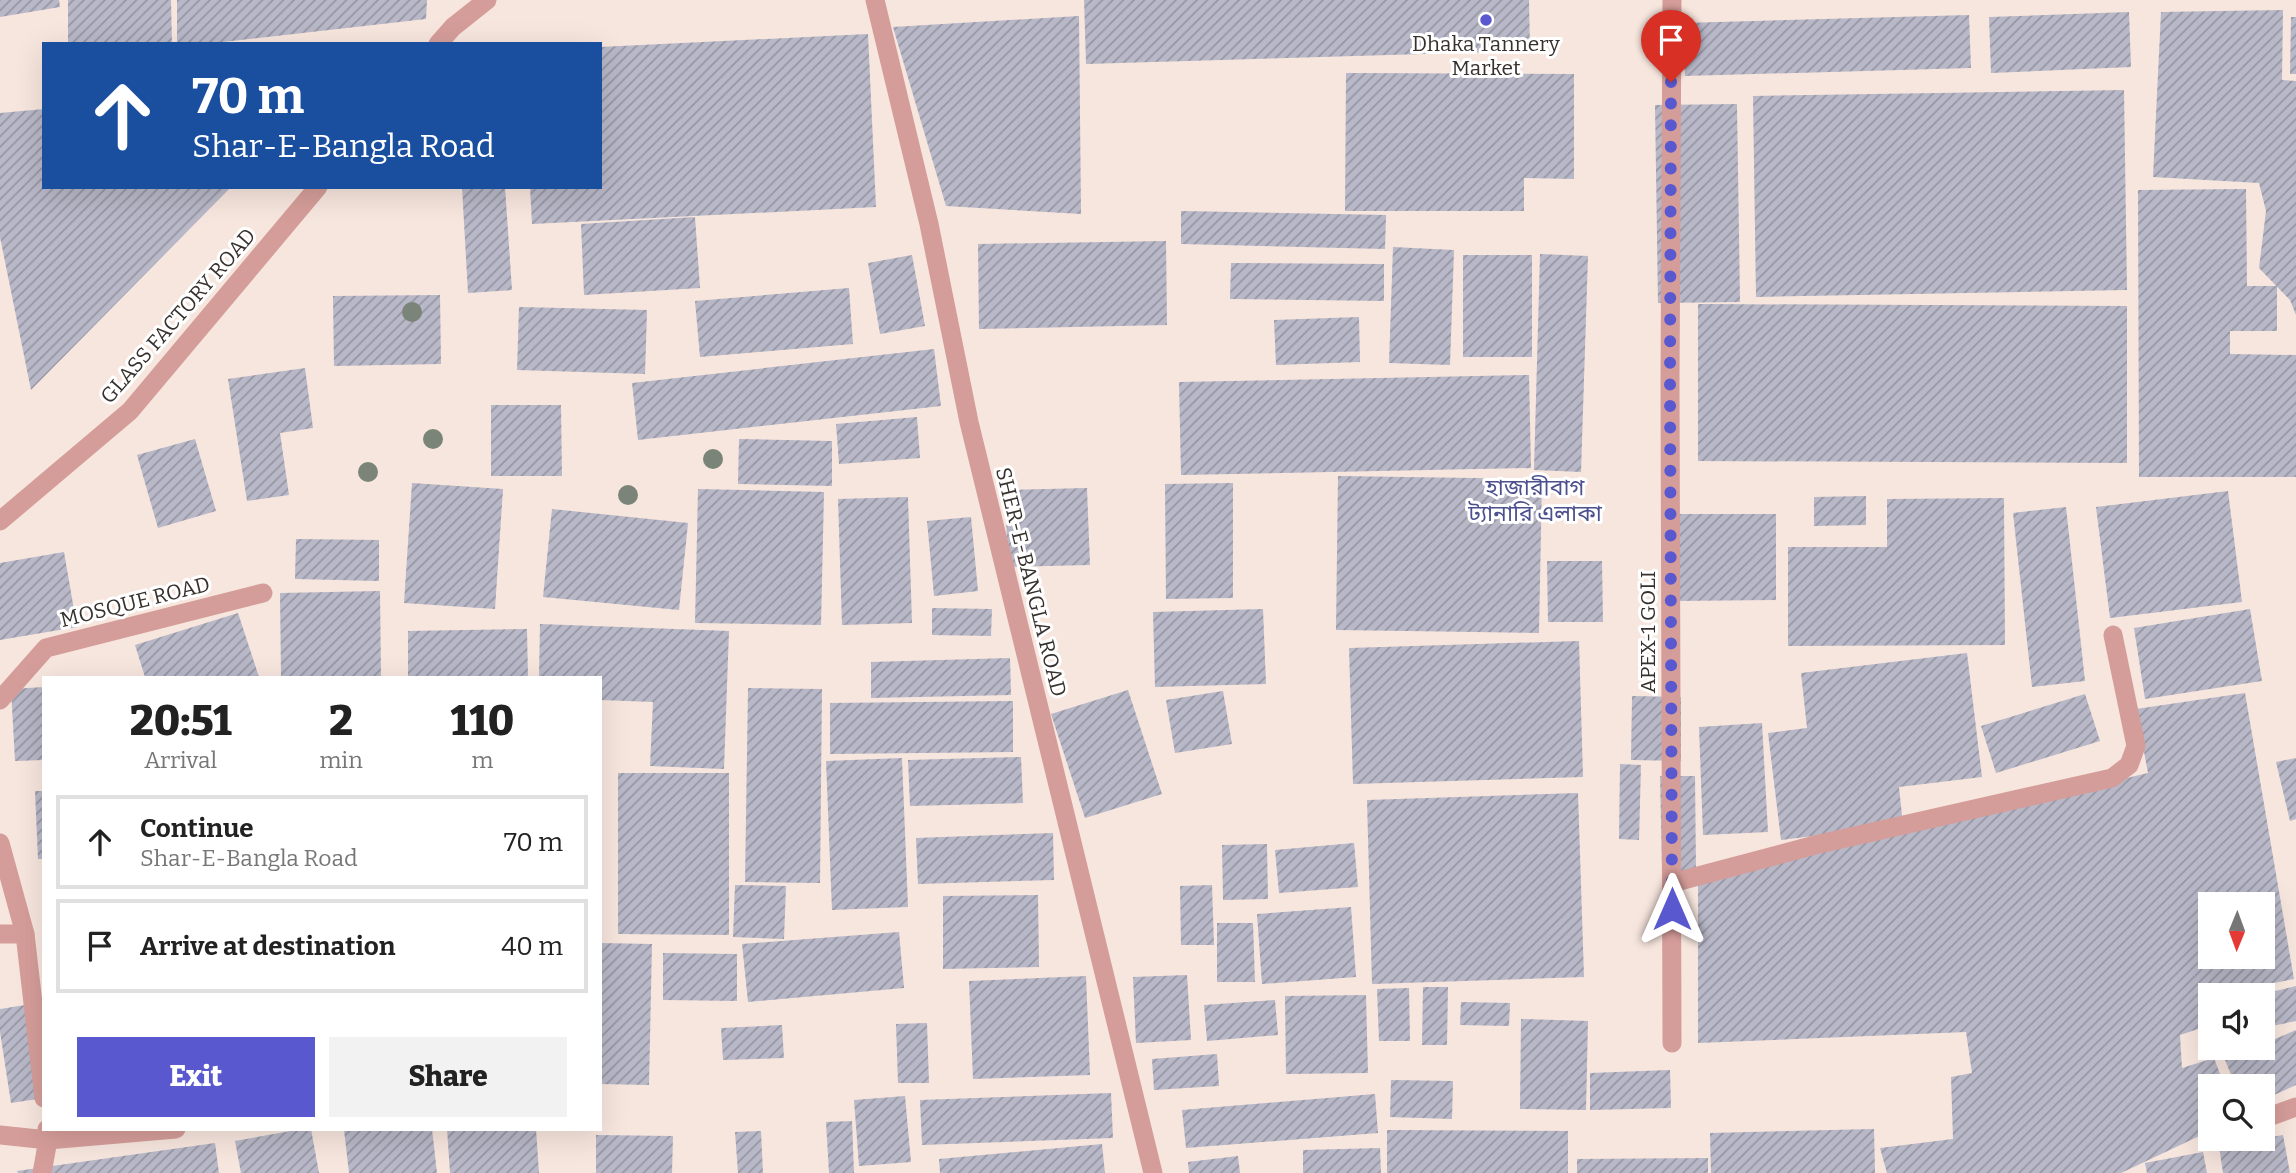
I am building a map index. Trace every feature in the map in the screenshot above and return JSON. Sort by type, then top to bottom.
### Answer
[{"type":"street","points":[[440,42],[453,27],[488,0]]},
{"type":"street","name":"SHER-E-BANGLA ROAD","points":[[875,0],[929,225],[969,422],[1153,1173]]},
{"type":"street","name":"APEX-1 GOLI","points":[[1672,0],[1672,1043]]},
{"type":"street","name":"GLASS FACTORY ROAD","points":[[0,522],[130,411],[316,189]]},
{"type":"street","name":"MOSQUE ROAD","points":[[0,701],[46,648],[263,593]]},
{"type":"street","points":[[1672,883],[1815,845],[2112,778],[2129,765],[2136,746],[2113,635]]},
{"type":"street","points":[[0,843],[25,934],[42,1081]]},
{"type":"street","points":[[0,934],[25,934]]},
{"type":"street","points":[[2275,1115],[2296,1107]]},
{"type":"street","points":[[0,1135],[125,1131]]},
{"type":"street","points":[[42,1173],[48,1134]]},
{"type":"building","points":[[0,0],[59,0],[60,7],[0,17]]},
{"type":"building","points":[[68,0],[171,0],[172,42],[68,42]]},
{"type":"building","points":[[177,0],[427,0],[426,19],[223,42],[177,42]]},
{"type":"building","points":[[1084,0],[1529,0],[1530,51],[1086,64]]},
{"type":"building","points":[[2283,10],[2282,80],[2296,81],[2296,315],[2290,300],[2259,268],[2266,211],[2259,183],[2153,177],[2161,12]]},
{"type":"building","points":[[2129,12],[2131,67],[1991,73],[1989,17]]},
{"type":"building","points":[[1969,15],[1971,68],[1685,76],[1683,23]]},
{"type":"building","points":[[1079,16],[1081,214],[946,206],[893,27]]},
{"type":"building","points":[[2291,17],[2296,17],[2296,74],[2290,74]]},
{"type":"building","points":[[868,34],[876,207],[532,224],[530,189],[602,189],[602,47]]},
{"type":"building","points":[[1346,73],[1574,74],[1574,179],[1524,178],[1524,211],[1345,211]]},
{"type":"building","points":[[2124,90],[2127,290],[1756,297],[1753,96]]},
{"type":"building","points":[[1737,104],[1740,302],[1658,303],[1655,105]]},
{"type":"building","points":[[42,109],[42,189],[229,189],[31,390],[0,237],[0,113]]},
{"type":"building","points":[[462,189],[505,189],[512,290],[468,293]]},
{"type":"building","points":[[2246,189],[2247,286],[2277,286],[2277,331],[2230,331],[2230,354],[2296,355],[2296,477],[2139,477],[2138,190]]},
{"type":"building","points":[[1181,211],[1386,215],[1385,249],[1181,244]]},
{"type":"building","points":[[695,217],[700,288],[584,295],[581,224]]},
{"type":"building","points":[[1166,241],[1167,325],[979,329],[978,244]]},
{"type":"building","points":[[1393,247],[1454,250],[1450,365],[1389,363]]},
{"type":"building","points":[[1540,254],[1588,256],[1581,472],[1534,470]]},
{"type":"building","points":[[912,255],[925,326],[880,334],[868,263]]},
{"type":"building","points":[[1463,255],[1532,255],[1532,357],[1463,357]]},
{"type":"building","points":[[1231,263],[1384,264],[1384,301],[1230,299]]},
{"type":"building","points":[[849,288],[853,344],[700,357],[695,301]]},
{"type":"building","points":[[440,295],[441,364],[334,366],[333,296]]},
{"type":"building","points":[[1698,304],[2127,306],[2127,463],[1698,461]]},
{"type":"building","points":[[519,307],[647,310],[645,374],[517,370]]},
{"type":"building","points":[[1359,317],[1360,362],[1276,365],[1274,320]]},
{"type":"building","points":[[934,349],[941,406],[638,440],[632,383]]},
{"type":"building","points":[[305,368],[313,428],[280,433],[289,495],[247,501],[228,379]]},
{"type":"building","points":[[1529,375],[1531,468],[1181,475],[1179,382]]},
{"type":"building","points":[[491,405],[561,405],[562,476],[491,476]]},
{"type":"building","points":[[917,417],[920,458],[839,464],[836,424]]},
{"type":"building","points":[[195,439],[216,511],[158,528],[137,455]]},
{"type":"building","points":[[739,439],[832,441],[832,486],[738,484]]},
{"type":"building","points":[[1338,476],[1542,479],[1539,633],[1336,630]]},
{"type":"building","points":[[412,483],[503,489],[495,609],[404,603]]},
{"type":"building","points":[[1233,483],[1233,598],[1166,599],[1165,484]]},
{"type":"building","points":[[1087,488],[1090,565],[1008,567],[1005,490]]},
{"type":"building","points":[[698,489],[824,492],[821,625],[695,623]]},
{"type":"building","points":[[2228,491],[2242,602],[2110,618],[2096,507]]},
{"type":"building","points":[[1866,496],[1866,525],[1814,526],[1814,497]]},
{"type":"building","points":[[908,497],[912,623],[842,625],[838,499]]},
{"type":"building","points":[[2004,498],[2005,645],[1788,646],[1788,547],[1887,547],[1887,499]]},
{"type":"building","points":[[2066,507],[2085,681],[2032,687],[2013,513]]},
{"type":"building","points":[[552,509],[688,523],[679,610],[543,597]]},
{"type":"building","points":[[1674,514],[1776,514],[1776,600],[1674,601]]},
{"type":"building","points":[[971,517],[978,591],[934,596],[927,521]]},
{"type":"building","points":[[296,539],[379,540],[379,581],[295,579]]},
{"type":"building","points":[[64,552],[77,627],[0,640],[0,563]]},
{"type":"building","points":[[1547,561],[1602,561],[1603,622],[1548,622]]},
{"type":"building","points":[[380,591],[381,676],[281,676],[280,593]]},
{"type":"building","points":[[932,608],[992,609],[991,636],[932,635]]},
{"type":"building","points":[[1263,609],[1266,684],[1155,687],[1153,612]]},
{"type":"building","points":[[2250,609],[2262,681],[2145,699],[2134,628]]},
{"type":"building","points":[[238,613],[259,676],[145,676],[135,645]]},
{"type":"building","points":[[540,624],[729,631],[724,769],[650,766],[653,702],[602,700],[602,676],[539,676]]},
{"type":"building","points":[[527,629],[528,676],[408,676],[408,631]]},
{"type":"building","points":[[1579,641],[1583,777],[1353,784],[1349,648]]},
{"type":"building","points":[[1967,653],[1982,777],[1899,787],[1903,825],[1781,840],[1768,733],[1807,728],[1801,673]]},
{"type":"building","points":[[1010,658],[1011,695],[871,698],[871,662]]},
{"type":"building","points":[[42,687],[42,760],[15,761],[11,689]]},
{"type":"building","points":[[748,688],[822,689],[820,883],[745,882]]},
{"type":"building","points":[[1128,690],[1162,794],[1085,818],[1051,714]]},
{"type":"building","points":[[1223,691],[1232,744],[1175,753],[1166,700]]},
{"type":"building","points":[[2245,693],[2294,979],[2274,983],[2198,983],[2198,1029],[2180,1035],[2182,1068],[2215,1060],[2220,1074],[2198,1074],[2198,1137],[2121,1173],[1887,1173],[1880,1148],[1953,1139],[1951,1077],[1972,1073],[1966,1032],[1698,1043],[1698,880],[2148,773],[2136,709]]},
{"type":"building","points":[[2085,694],[2100,741],[1996,773],[1981,726]]},
{"type":"building","points":[[1632,696],[1681,697],[1681,761],[1631,760]]},
{"type":"building","points":[[1013,701],[1013,752],[830,754],[830,703]]},
{"type":"building","points":[[1762,723],[1768,832],[1703,835],[1699,727]]},
{"type":"building","points":[[1021,757],[1023,803],[910,806],[908,760]]},
{"type":"building","points":[[902,758],[908,907],[832,910],[826,761]]},
{"type":"building","points":[[2296,758],[2296,819],[2290,821],[2276,762]]},
{"type":"building","points":[[1620,764],[1641,765],[1639,840],[1619,839]]},
{"type":"building","points":[[618,773],[729,773],[729,935],[618,934]]},
{"type":"building","points":[[1660,776],[1695,776],[1696,871],[1662,871]]},
{"type":"building","points":[[35,791],[42,791],[42,859],[38,859]]},
{"type":"building","points":[[1578,793],[1584,977],[1372,984],[1367,800]]},
{"type":"building","points":[[1053,833],[1054,880],[918,884],[916,838]]},
{"type":"building","points":[[1354,843],[1358,887],[1279,893],[1275,850]]},
{"type":"building","points":[[1267,844],[1268,899],[1223,900],[1222,845]]},
{"type":"building","points":[[735,885],[786,886],[784,939],[733,937]]},
{"type":"building","points":[[1212,885],[1214,945],[1181,945],[1180,886]]},
{"type":"building","points":[[1038,895],[1039,967],[943,969],[943,896]]},
{"type":"building","points":[[1351,907],[1356,977],[1262,984],[1257,914]]},
{"type":"building","points":[[1217,923],[1253,923],[1255,982],[1217,982]]},
{"type":"building","points":[[899,932],[904,988],[748,1002],[742,944]]},
{"type":"building","points":[[602,943],[652,944],[649,1085],[602,1084]]},
{"type":"building","points":[[663,953],[737,954],[737,1001],[663,1000]]},
{"type":"building","points":[[1187,975],[1191,1040],[1136,1043],[1133,977]]},
{"type":"building","points":[[1086,976],[1090,1075],[973,1079],[969,981]]},
{"type":"building","points":[[2296,986],[2296,1021],[2275,1025],[2275,991]]},
{"type":"building","points":[[1423,987],[1448,987],[1447,1045],[1422,1045]]},
{"type":"building","points":[[1409,988],[1410,1041],[1379,1041],[1377,989]]},
{"type":"building","points":[[1366,995],[1368,1073],[1286,1074],[1285,996]]},
{"type":"building","points":[[1275,1000],[1278,1035],[1207,1041],[1204,1005]]},
{"type":"building","points":[[42,1002],[42,1098],[11,1103],[0,1032],[0,1009]]},
{"type":"building","points":[[1461,1002],[1510,1003],[1509,1026],[1460,1025]]},
{"type":"building","points":[[1521,1019],[1588,1021],[1586,1110],[1520,1109]]},
{"type":"building","points":[[927,1023],[929,1083],[898,1083],[896,1024]]},
{"type":"building","points":[[782,1025],[784,1058],[723,1060],[721,1028]]},
{"type":"building","points":[[2296,1030],[2296,1085],[2275,1095],[2275,1074],[2231,1074],[2225,1060],[2275,1060],[2275,1039]]},
{"type":"building","points":[[1217,1054],[1219,1086],[1154,1090],[1152,1059]]},
{"type":"building","points":[[1670,1070],[1671,1108],[1590,1110],[1590,1073]]},
{"type":"building","points":[[1391,1080],[1453,1081],[1452,1119],[1390,1117]]},
{"type":"building","points":[[1111,1093],[1113,1138],[922,1145],[920,1100]]},
{"type":"building","points":[[1375,1094],[1378,1133],[1186,1148],[1182,1110]]},
{"type":"building","points":[[905,1096],[911,1162],[859,1166],[854,1100]]},
{"type":"building","points":[[852,1121],[854,1173],[829,1173],[826,1122]]},
{"type":"building","points":[[1874,1129],[1875,1173],[1711,1173],[1710,1133]]},
{"type":"building","points":[[1387,1130],[1568,1131],[1568,1173],[1387,1173]]},
{"type":"building","points":[[291,1131],[311,1131],[319,1173],[241,1173],[235,1141]]},
{"type":"building","points":[[344,1131],[432,1131],[437,1173],[349,1173]]},
{"type":"building","points":[[447,1131],[536,1131],[539,1173],[450,1173]]},
{"type":"building","points":[[761,1131],[763,1173],[738,1173],[735,1132]]},
{"type":"building","points":[[596,1135],[673,1136],[672,1173],[596,1173]]},
{"type":"building","points":[[2283,1135],[2290,1173],[2223,1173],[2220,1151],[2275,1151],[2275,1136]]},
{"type":"building","points":[[215,1143],[219,1173],[17,1171]]},
{"type":"building","points":[[1102,1144],[1105,1173],[940,1173],[939,1159]]},
{"type":"building","points":[[1380,1148],[1381,1173],[1303,1173],[1303,1150]]},
{"type":"building","points":[[2203,1152],[2207,1173],[2147,1173],[2145,1163]]},
{"type":"building","points":[[1238,1156],[1240,1173],[1189,1173],[1188,1162]]},
{"type":"building","points":[[1708,1158],[1708,1173],[1577,1173],[1577,1159]]},
{"type":"place","name":"Dhaka Tannery Market","points":[[1486,20]]},
{"type":"district","name":"হাজারীবাগ ট্যানারি এলাকা","points":[[1535,500]]},
{"type":"route","points":[[1671,82],[1672,909]]}]
